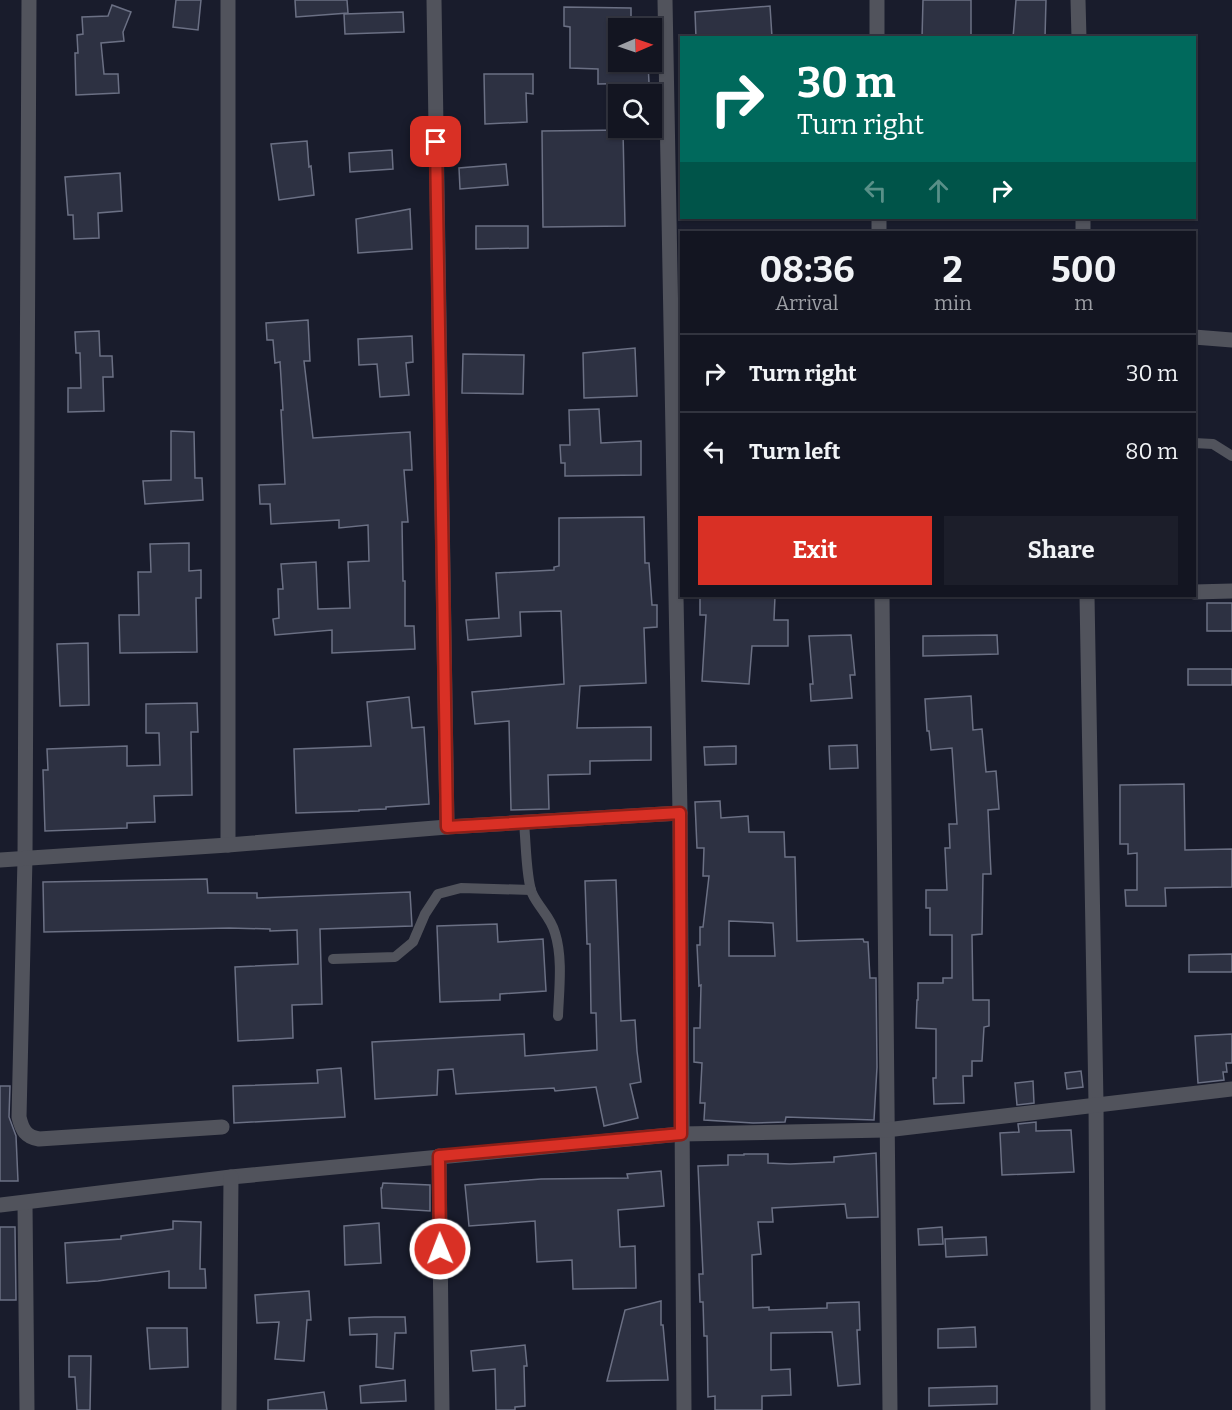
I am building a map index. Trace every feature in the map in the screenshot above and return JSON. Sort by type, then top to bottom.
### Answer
[{"type":"street","points":[[29,0],[25,858],[19,1117],[25,1134],[39,1139],[222,1127]]},
{"type":"street","points":[[228,0],[228,845]]},
{"type":"street","points":[[434,0],[447,827]]},
{"type":"street","points":[[665,0],[680,813],[684,1410]]},
{"type":"street","points":[[877,0],[877,36]]},
{"type":"street","points":[[1078,0],[1079,36]]},
{"type":"street","points":[[1196,337],[1232,340]]},
{"type":"street","points":[[1196,592],[1232,591]]},
{"type":"street","points":[[882,597],[890,1410]]},
{"type":"street","points":[[1088,597],[1098,1410]]},
{"type":"street","points":[[0,860],[228,845],[447,827],[680,813]]},
{"type":"street","points":[[0,1205],[231,1177],[681,1134],[886,1130],[1096,1103],[1232,1089]]},
{"type":"street","points":[[439,1156],[442,1410]]},
{"type":"street","points":[[229,1410],[231,1177]]},
{"type":"street","points":[[25,1203],[27,1410]]},
{"type":"lane","points":[[1196,443],[1213,444],[1232,455]]},
{"type":"lane","points":[[524,824],[531,890],[537,903],[550,918],[556,934],[559,961],[558,1016]]},
{"type":"lane","points":[[333,959],[395,957],[413,942],[425,914],[438,894],[461,888],[531,890]]},
{"type":"building","points":[[176,0],[201,0],[198,30],[173,27]]},
{"type":"building","points":[[295,0],[347,0],[348,13],[296,17]]},
{"type":"building","points":[[923,0],[971,0],[971,36],[922,36]]},
{"type":"building","points":[[1016,0],[1046,0],[1045,36],[1013,36]]},
{"type":"building","points":[[112,5],[131,12],[123,32],[124,41],[101,43],[104,74],[118,74],[119,93],[76,95],[75,53],[78,53],[77,35],[83,34],[82,17],[108,16]]},
{"type":"building","points":[[770,6],[772,36],[696,36],[695,12]]},
{"type":"building","points":[[564,7],[631,8],[631,18],[608,18],[608,72],[648,72],[649,83],[598,84],[598,69],[570,68],[570,27],[564,26]]},
{"type":"building","points":[[403,12],[404,32],[345,34],[344,14]]},
{"type":"building","points":[[484,74],[533,74],[533,94],[526,93],[527,122],[485,124]]},
{"type":"building","points":[[608,130],[608,138],[623,138],[625,226],[543,227],[542,131]]},
{"type":"building","points":[[307,141],[314,195],[279,200],[271,144]]},
{"type":"building","points":[[392,150],[393,169],[350,172],[349,153]]},
{"type":"building","points":[[506,164],[508,185],[460,189],[459,168]]},
{"type":"building","points":[[120,173],[122,211],[98,213],[99,238],[74,239],[73,215],[68,215],[65,177]]},
{"type":"building","points":[[410,209],[412,249],[358,253],[356,219]]},
{"type":"building","points":[[476,226],[528,226],[528,248],[476,249]]},
{"type":"building","points":[[308,320],[310,361],[304,361],[313,438],[410,432],[412,470],[404,470],[408,522],[402,522],[403,581],[405,581],[405,626],[414,626],[415,649],[332,653],[332,630],[275,635],[273,619],[279,618],[278,589],[283,589],[281,564],[316,562],[318,609],[350,608],[348,562],[369,561],[368,525],[339,528],[339,520],[271,524],[270,504],[260,504],[259,485],[285,484],[280,362],[275,363],[273,340],[267,340],[266,323]]},
{"type":"building","points":[[99,331],[100,356],[112,356],[113,377],[103,377],[104,411],[68,412],[68,388],[81,388],[80,353],[76,353],[75,332]]},
{"type":"building","points":[[412,336],[413,362],[406,363],[409,395],[380,397],[377,364],[359,365],[358,339]]},
{"type":"building","points":[[635,348],[637,396],[584,398],[583,353]]},
{"type":"building","points":[[463,354],[524,355],[523,394],[462,393]]},
{"type":"building","points":[[599,409],[601,443],[641,441],[641,475],[565,476],[565,463],[561,463],[560,445],[570,445],[569,410]]},
{"type":"building","points":[[171,431],[194,432],[195,478],[202,478],[203,500],[145,504],[143,481],[171,480]]},
{"type":"building","points":[[644,517],[645,563],[649,563],[652,605],[657,605],[657,627],[644,628],[646,683],[580,686],[577,728],[651,727],[651,760],[590,761],[590,774],[548,775],[549,809],[511,810],[509,721],[475,724],[472,692],[564,684],[561,611],[520,612],[521,636],[468,640],[466,620],[499,618],[496,573],[554,570],[554,567],[559,566],[559,518]]},
{"type":"building","points":[[189,543],[189,571],[201,570],[201,598],[196,598],[197,652],[120,653],[119,615],[139,615],[138,572],[151,572],[150,544]]},
{"type":"building","points":[[700,597],[775,597],[774,620],[788,620],[788,646],[752,646],[749,684],[702,681],[706,615],[700,615]]},
{"type":"building","points":[[1207,603],[1232,603],[1232,631],[1207,631]]},
{"type":"building","points":[[851,635],[855,675],[850,675],[852,698],[811,701],[810,684],[813,684],[809,636]]},
{"type":"building","points":[[997,635],[998,654],[923,656],[923,636]]},
{"type":"building","points":[[88,643],[89,705],[60,706],[57,644]]},
{"type":"building","points":[[1188,669],[1232,669],[1232,685],[1188,685]]},
{"type":"building","points":[[971,696],[973,730],[982,729],[986,772],[996,771],[999,809],[988,810],[991,874],[983,874],[982,934],[972,935],[973,1000],[989,1000],[989,1026],[984,1027],[982,1061],[972,1061],[972,1076],[963,1076],[964,1103],[934,1104],[936,1029],[916,1028],[918,983],[943,983],[943,978],[952,978],[952,935],[930,935],[930,908],[926,908],[926,890],[947,890],[945,848],[950,848],[949,824],[957,824],[952,748],[931,750],[925,699]]},
{"type":"building","points":[[409,697],[412,728],[424,727],[429,804],[359,811],[296,813],[294,749],[371,746],[367,702]]},
{"type":"building","points":[[197,703],[198,732],[191,732],[192,795],[154,796],[155,822],[127,823],[127,828],[45,831],[43,770],[48,770],[47,749],[127,746],[127,766],[160,765],[159,733],[146,733],[146,704]]},
{"type":"building","points":[[857,745],[858,768],[830,769],[829,746]]},
{"type":"building","points":[[736,746],[736,764],[705,765],[704,747]]},
{"type":"building","points":[[1184,784],[1185,850],[1232,849],[1232,887],[1165,888],[1166,906],[1126,906],[1125,890],[1137,890],[1137,853],[1128,854],[1128,844],[1120,844],[1120,785]]},
{"type":"building","points":[[720,801],[721,818],[748,816],[749,832],[784,832],[785,857],[795,857],[797,941],[863,939],[864,942],[868,942],[870,978],[876,978],[877,1067],[874,1120],[786,1117],[785,1122],[753,1123],[704,1120],[705,1103],[700,1103],[702,1063],[694,1062],[694,1028],[700,1028],[701,985],[699,986],[697,945],[700,945],[700,927],[703,927],[709,876],[703,876],[704,848],[697,848],[695,802]],"holes":[[[729,921],[773,923],[775,956],[729,956]]]},
{"type":"building","points":[[207,879],[208,893],[257,893],[257,898],[410,892],[412,926],[320,929],[322,1004],[292,1005],[293,1038],[238,1041],[235,967],[298,964],[297,930],[229,928],[44,932],[43,882]]},
{"type":"building","points":[[616,880],[621,1021],[635,1020],[641,1082],[630,1084],[638,1118],[604,1126],[596,1087],[555,1091],[554,1088],[456,1094],[453,1069],[438,1070],[437,1095],[375,1099],[372,1042],[524,1034],[525,1056],[597,1050],[596,1013],[591,1013],[590,944],[587,944],[585,881]]},
{"type":"building","points":[[497,924],[498,942],[543,939],[546,991],[500,994],[500,1000],[440,1002],[437,926]]},
{"type":"building","points":[[1232,954],[1232,972],[1189,972],[1189,955]]},
{"type":"building","points":[[1232,1034],[1232,1063],[1226,1063],[1227,1072],[1223,1072],[1224,1080],[1198,1083],[1195,1036]]},
{"type":"building","points":[[341,1068],[345,1117],[234,1123],[233,1086],[318,1083],[317,1070]]},
{"type":"building","points":[[1081,1071],[1083,1087],[1067,1089],[1065,1073]]},
{"type":"building","points":[[1033,1081],[1034,1103],[1017,1105],[1015,1083]]},
{"type":"building","points":[[0,1086],[10,1086],[9,1117],[16,1136],[18,1181],[0,1181]]},
{"type":"building","points":[[1036,1122],[1036,1131],[1071,1130],[1074,1172],[1002,1175],[1000,1133],[1019,1132],[1018,1124]]},
{"type":"building","points":[[876,1153],[878,1217],[847,1218],[845,1204],[772,1208],[773,1222],[758,1222],[761,1254],[752,1255],[753,1308],[769,1307],[769,1310],[827,1308],[827,1303],[859,1302],[860,1330],[857,1330],[860,1384],[838,1386],[832,1332],[771,1333],[771,1370],[790,1369],[791,1395],[762,1396],[762,1410],[715,1410],[715,1396],[708,1397],[707,1336],[704,1336],[703,1302],[700,1302],[699,1274],[703,1274],[698,1166],[728,1165],[728,1155],[768,1154],[768,1163],[790,1164],[834,1162],[834,1157]]},
{"type":"building","points":[[661,1171],[664,1206],[618,1210],[620,1247],[635,1246],[636,1288],[573,1289],[572,1260],[537,1262],[535,1221],[469,1226],[465,1185],[541,1179],[628,1178],[627,1174]]},
{"type":"building","points":[[383,1183],[430,1185],[430,1211],[382,1208]]},
{"type":"building","points":[[173,1221],[201,1222],[200,1269],[205,1269],[206,1288],[169,1288],[169,1271],[67,1283],[65,1243],[121,1239],[121,1236],[173,1229]]},
{"type":"building","points":[[379,1223],[381,1263],[345,1265],[344,1226]]},
{"type":"building","points":[[0,1227],[15,1227],[16,1300],[0,1300]]},
{"type":"building","points":[[942,1227],[943,1244],[919,1245],[918,1229]]},
{"type":"building","points":[[986,1237],[987,1255],[946,1257],[945,1239]]},
{"type":"building","points":[[309,1291],[311,1320],[307,1320],[304,1361],[275,1359],[279,1322],[257,1323],[255,1295]]},
{"type":"building","points":[[661,1301],[661,1325],[663,1325],[668,1380],[607,1381],[625,1310]]},
{"type":"building","points":[[405,1317],[406,1333],[395,1333],[393,1369],[376,1367],[377,1334],[350,1335],[349,1318]]},
{"type":"building","points":[[975,1327],[976,1347],[938,1348],[938,1329]]},
{"type":"building","points":[[147,1328],[187,1328],[188,1367],[150,1369]]},
{"type":"building","points":[[525,1345],[527,1366],[524,1366],[525,1406],[515,1407],[515,1410],[496,1410],[495,1369],[473,1371],[471,1351]]},
{"type":"building","points":[[69,1356],[91,1356],[90,1410],[77,1410],[75,1377],[69,1377]]},
{"type":"building","points":[[405,1380],[406,1401],[361,1403],[360,1386]]},
{"type":"building","points":[[997,1386],[997,1404],[929,1406],[929,1388]]},
{"type":"building","points":[[324,1392],[327,1410],[268,1410],[268,1400]]},
{"type":"route","points":[[436,142],[447,827],[680,813],[681,1134],[439,1156],[440,1249]]}]
